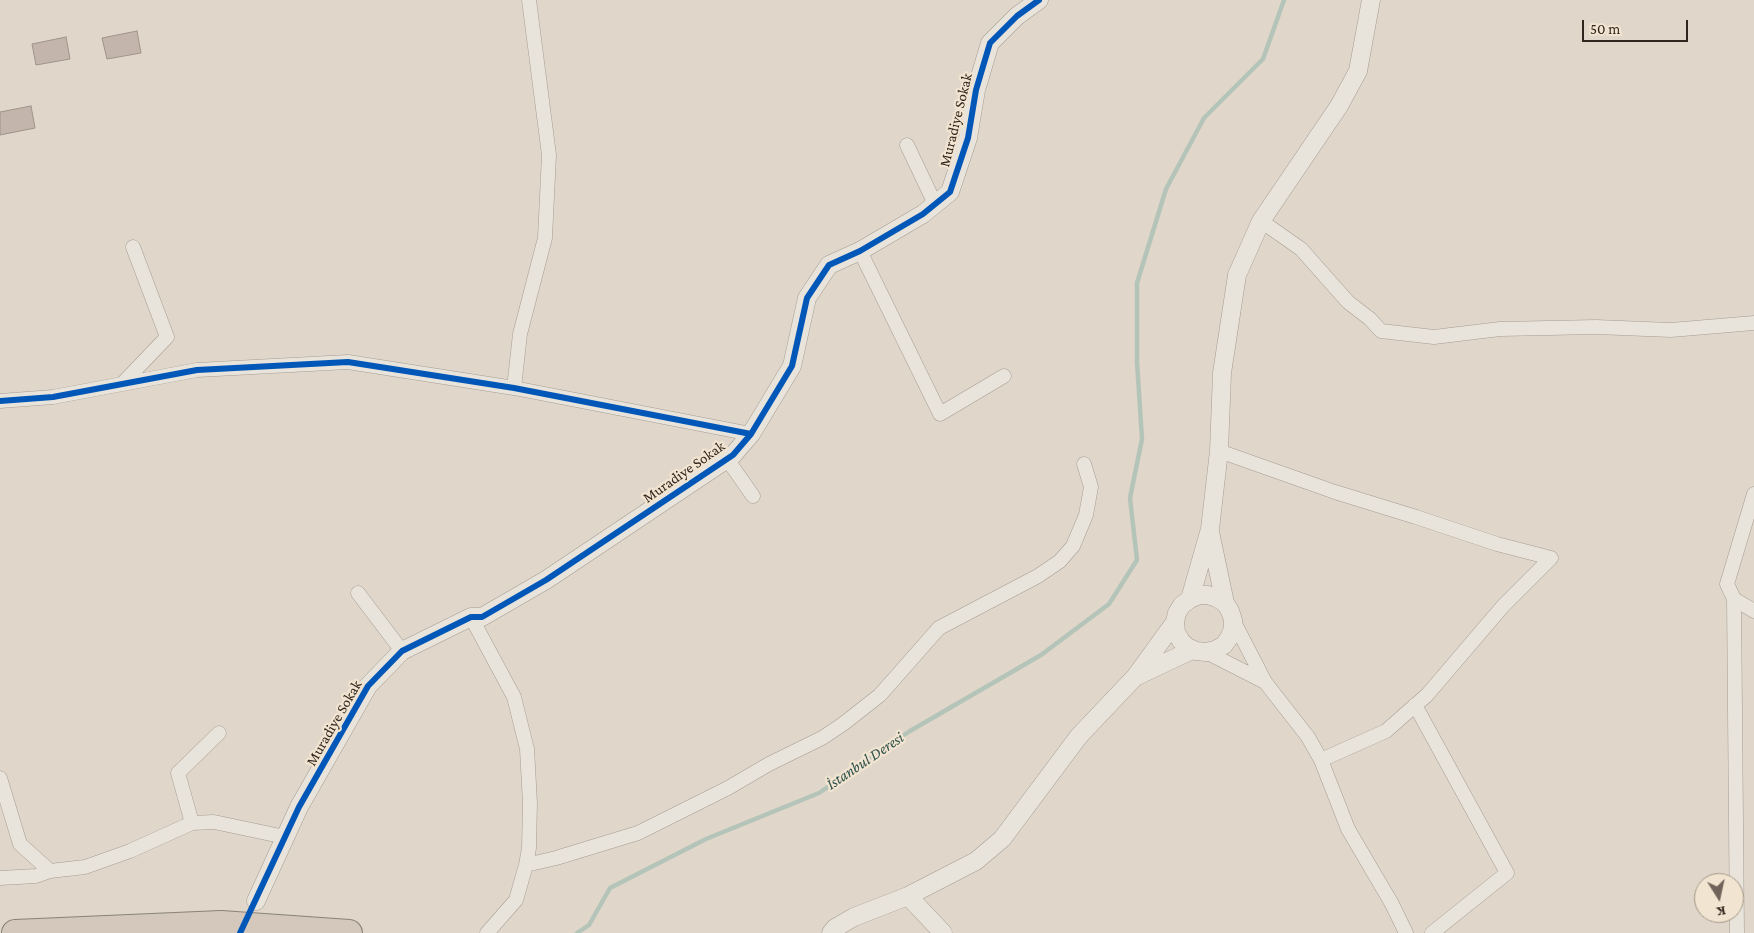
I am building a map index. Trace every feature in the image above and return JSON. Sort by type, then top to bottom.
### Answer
[{"type":"highway","points":[[15,933],[222,924],[348,933]]},
{"type":"street","points":[[514,388],[520,334],[545,238],[549,155],[529,0]]},
{"type":"street","name":"Muradiye Sokak","points":[[256,901],[299,807],[368,686],[402,652],[471,617],[482,617],[546,580],[733,455],[751,434],[792,366],[806,298],[829,265],[860,251],[922,214],[950,192],[968,138],[976,90],[990,43],[1014,8],[1039,0]]},
{"type":"street","points":[[1190,599],[1210,529],[1219,452],[1222,373],[1236,275],[1261,221],[1339,106],[1358,72],[1371,0]]},
{"type":"street","points":[[907,144],[935,204]]},
{"type":"street","points":[[1261,221],[1301,249],[1348,302],[1370,319],[1381,331],[1434,337],[1500,329],[1596,327],[1671,330],[1754,323]]},
{"type":"street","points":[[122,384],[167,338],[133,247]]},
{"type":"street","points":[[860,251],[940,414],[1004,376]]},
{"type":"street","points":[[0,401],[53,396],[197,370],[348,362],[514,388],[751,434]]},
{"type":"street","points":[[1219,452],[1335,492],[1497,544],[1551,558],[1503,606],[1427,695],[1386,731],[1320,760]]},
{"type":"street","points":[[727,459],[753,496]]},
{"type":"street","points":[[526,865],[556,858],[638,833],[728,788],[769,764],[822,738],[843,724],[880,695],[939,628],[1038,576],[1060,561],[1073,546],[1086,515],[1091,487],[1084,464]]},
{"type":"street","points":[[1737,933],[1734,599],[1727,584],[1754,494]]},
{"type":"street","points":[[1210,529],[1225,603],[1233,620],[1265,682],[1308,737],[1320,760],[1348,829],[1406,933]]},
{"type":"street","points":[[358,593],[402,652]]},
{"type":"street","points":[[1225,603],[1208,595],[1190,599],[1182,605],[1177,613],[1175,622],[1176,632],[1181,641],[1265,682]]},
{"type":"street","points":[[1734,599],[1754,611]]},
{"type":"street","points":[[471,617],[514,697],[527,749],[530,803],[529,848],[516,900],[488,933]]},
{"type":"street","points":[[1135,677],[1199,651],[1215,650],[1224,645],[1233,629],[1233,620]]},
{"type":"street","points":[[830,933],[854,917],[908,896],[976,861],[1002,839],[1079,736],[1135,677],[1175,622]]},
{"type":"street","points":[[1415,705],[1507,872],[1432,933]]},
{"type":"street","points":[[192,823],[178,773],[219,733]]},
{"type":"street","points":[[0,778],[20,844],[50,871]]},
{"type":"street","points":[[0,878],[36,876],[50,871],[85,867],[130,851],[192,823],[214,822],[285,837]]},
{"type":"street","points":[[908,896],[943,933]]},
{"type":"building","points":[[137,31],[141,53],[107,59],[102,38]]},
{"type":"building","points":[[66,37],[70,59],[36,65],[32,44]]},
{"type":"building","points":[[31,106],[35,128],[0,135],[0,112]]},
{"type":"waterway","name":"İstanbul Deresi","points":[[577,933],[589,925],[610,888],[706,839],[819,793],[910,731],[1041,655],[1109,604],[1137,560],[1130,498],[1142,439],[1137,362],[1137,283],[1166,189],[1204,118],[1263,59],[1284,0]]},
{"type":"cycle path","points":[[240,933],[299,807],[368,686],[402,651],[471,617],[482,617],[546,580],[733,455],[751,434],[792,366],[807,298],[829,265],[860,251],[923,214],[950,192],[968,138],[976,90],[990,43],[1017,16],[1039,0]]},
{"type":"cycle path","points":[[0,401],[53,397],[197,370],[348,362],[514,388],[751,434]]}]
